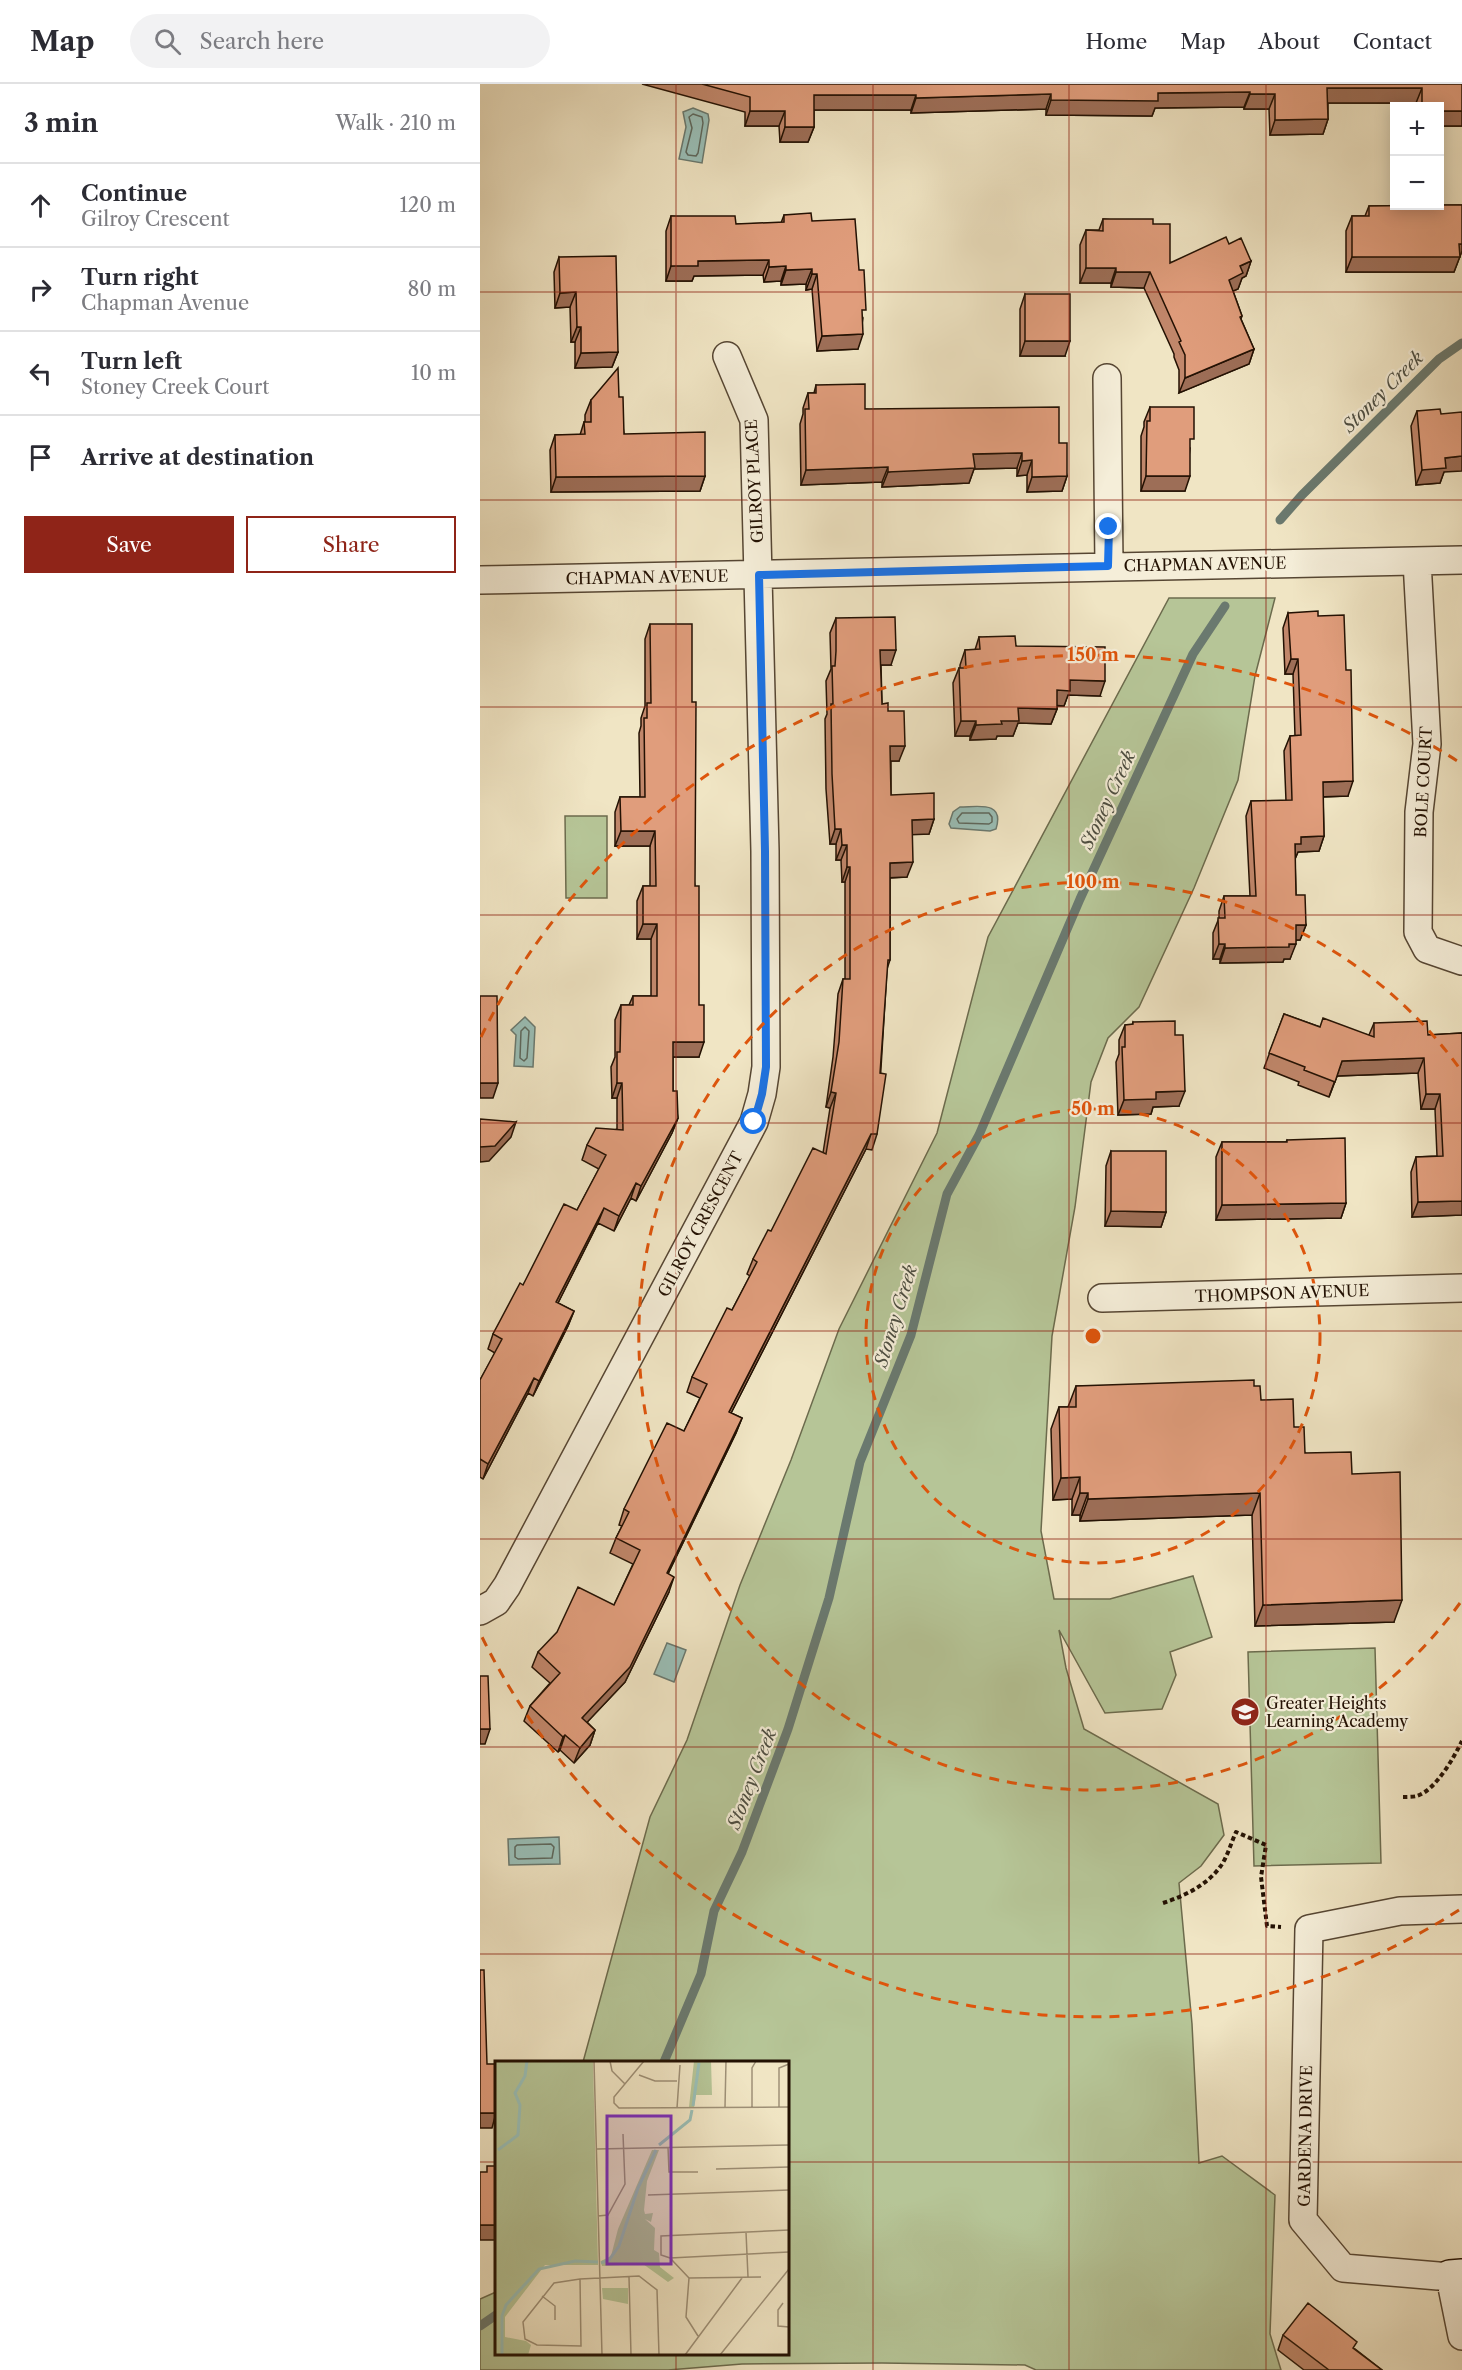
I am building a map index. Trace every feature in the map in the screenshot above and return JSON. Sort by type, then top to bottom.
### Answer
[{"type":"street","name":"GILROY PLACE","points":[[727,356],[754,420],[759,575]]},
{"type":"street","points":[[1107,378],[1108,566]]},
{"type":"street","name":"CHAPMAN AVENUE","points":[[480,580],[1462,560]]},
{"type":"street","name":"BOLE COURT","points":[[1417,561],[1427,744],[1419,812],[1418,932],[1426,949],[1462,961]]},
{"type":"street","name":"GILROY CRESCENT","points":[[480,1611],[496,1602],[507,1586],[754,1122],[762,1094],[766,1067],[765,874],[759,575]]},
{"type":"street","name":"THOMPSON AVENUE","points":[[1102,1298],[1462,1288]]},
{"type":"street","points":[[1309,1929],[1400,1911],[1462,1909]]},
{"type":"street","name":"GARDENA DRIVE","points":[[1309,1929],[1303,2220],[1343,2268],[1456,2276],[1462,2336]]},
{"type":"path","points":[[1403,1797],[1419,1796],[1437,1780],[1450,1765],[1462,1741]]},
{"type":"path","points":[[1163,1903],[1196,1889],[1220,1867],[1236,1832],[1266,1845],[1261,1877],[1267,1926],[1309,1929]]},
{"type":"green space","points":[[1169,598],[1275,598],[1255,676],[1238,780],[1194,888],[1139,1007],[1108,1038],[1091,1082],[1075,1207],[1052,1336],[1041,1531],[1054,1599],[1110,1599],[1193,1576],[1212,1637],[1170,1652],[1176,1675],[1162,1709],[1105,1713],[1059,1630],[1066,1668],[1084,1729],[1218,1804],[1224,1835],[1201,1866],[1179,1883],[1192,2024],[1199,2163],[1222,2156],[1275,2195],[1270,2334],[1281,2370],[1036,2370],[1025,2365],[882,2363],[742,2364],[668,2370],[480,2370],[480,2299],[495,2292],[495,2355],[789,2355],[789,2061],[583,2061],[650,1817],[687,1740],[740,1585],[791,1460],[839,1329],[937,1133],[988,937]]},
{"type":"green space","points":[[565,816],[607,816],[607,898],[566,898]]},
{"type":"green space","points":[[1375,1648],[1381,1863],[1254,1866],[1248,1652]]},
{"type":"water","points":[[693,108],[708,114],[709,120],[702,163],[679,159],[686,127],[683,112]]},
{"type":"water","points":[[981,806],[993,809],[997,813],[996,829],[990,831],[951,828],[949,824],[953,812],[960,807]]},
{"type":"water","points":[[525,1017],[535,1027],[533,1067],[514,1066],[516,1035],[511,1030]]},
{"type":"water","points":[[667,1643],[686,1650],[674,1682],[654,1674]]},
{"type":"water","points":[[559,1837],[560,1864],[509,1865],[508,1839]]},
{"type":"building","points":[[702,84],[1462,84],[1462,111],[1444,111],[1444,102],[1422,102],[1422,88],[1327,88],[1328,119],[1275,120],[1275,94],[1250,94],[1250,92],[1158,93],[1158,101],[1051,100],[1051,94],[916,98],[916,95],[814,95],[814,127],[785,127],[785,111],[750,111],[750,97]]},
{"type":"building","points":[[1444,205],[1462,205],[1460,257],[1352,257],[1352,216],[1369,216],[1369,206],[1390,206],[1390,210],[1444,210]]},
{"type":"building","points":[[811,213],[812,221],[855,219],[859,270],[864,270],[866,310],[862,310],[863,334],[822,336],[817,274],[812,274],[812,269],[786,270],[786,266],[769,267],[769,260],[698,261],[698,266],[671,266],[671,216],[735,216],[736,224],[784,222],[784,215]]},
{"type":"building","points":[[1103,219],[1153,219],[1153,224],[1170,224],[1170,263],[1226,237],[1229,244],[1241,238],[1251,261],[1240,266],[1243,273],[1229,280],[1242,316],[1240,317],[1254,349],[1185,378],[1185,355],[1179,342],[1181,341],[1150,272],[1116,272],[1116,268],[1086,268],[1086,230],[1103,231]]},
{"type":"building","points":[[616,256],[618,352],[581,353],[581,327],[577,327],[576,292],[560,293],[559,257]]},
{"type":"building","points":[[1025,294],[1070,294],[1070,341],[1025,341]]},
{"type":"building","points":[[618,368],[619,397],[623,397],[624,434],[705,432],[705,476],[556,477],[555,435],[585,434],[584,422],[591,422],[591,400]]},
{"type":"building","points":[[865,384],[865,409],[1059,407],[1059,443],[1067,443],[1067,476],[1032,477],[1032,460],[1022,461],[1022,453],[973,454],[975,468],[888,472],[888,467],[806,470],[805,409],[809,409],[808,393],[816,393],[816,385]]},
{"type":"building","points":[[1150,407],[1194,407],[1194,439],[1190,439],[1190,476],[1146,476],[1147,421],[1150,421]]},
{"type":"building","points":[[1440,409],[1441,414],[1462,412],[1462,456],[1445,458],[1446,468],[1422,470],[1417,411]]},
{"type":"building","points":[[1318,611],[1318,616],[1344,615],[1346,670],[1351,670],[1353,781],[1323,782],[1324,836],[1301,837],[1301,844],[1295,844],[1296,895],[1305,895],[1306,925],[1296,925],[1296,944],[1289,944],[1289,947],[1225,948],[1225,944],[1219,944],[1218,918],[1225,918],[1224,896],[1256,896],[1251,801],[1292,800],[1290,736],[1301,735],[1298,659],[1291,659],[1288,613]]},
{"type":"building","points":[[895,617],[896,650],[880,650],[882,704],[888,703],[888,711],[904,711],[905,746],[890,746],[891,795],[934,793],[934,819],[912,820],[913,862],[890,863],[890,960],[888,960],[880,1073],[886,1074],[877,1134],[871,1134],[729,1412],[742,1418],[667,1573],[674,1577],[630,1667],[582,1718],[595,1730],[580,1748],[565,1735],[563,1737],[530,1706],[560,1673],[538,1652],[557,1632],[578,1587],[614,1605],[640,1550],[616,1538],[629,1512],[624,1509],[667,1423],[684,1431],[707,1384],[692,1377],[727,1308],[732,1310],[757,1262],[753,1259],[768,1230],[771,1231],[813,1148],[826,1154],[836,1093],[831,1092],[839,1042],[843,979],[850,979],[850,867],[847,867],[847,845],[842,845],[841,829],[835,829],[832,774],[831,704],[833,704],[832,666],[835,666],[836,618]]},
{"type":"building","points":[[650,624],[692,624],[692,702],[696,702],[695,886],[699,886],[699,1005],[704,1005],[704,1042],[673,1042],[673,1091],[677,1091],[678,1118],[641,1186],[636,1183],[619,1216],[604,1208],[556,1302],[574,1311],[539,1381],[534,1378],[488,1464],[480,1459],[480,1380],[502,1339],[493,1334],[520,1283],[523,1285],[564,1204],[577,1210],[606,1155],[587,1145],[596,1128],[623,1130],[622,1083],[617,1083],[621,1005],[633,1005],[633,996],[657,996],[657,924],[643,924],[643,886],[656,886],[655,831],[621,831],[620,797],[645,797],[644,718],[647,718],[647,703],[651,703]]},
{"type":"building","points":[[1015,636],[1016,646],[1105,647],[1105,681],[1070,680],[1070,691],[1057,690],[1057,709],[1018,708],[1019,721],[976,725],[976,721],[961,721],[959,668],[966,668],[965,650],[980,649],[979,637]]},
{"type":"building","points":[[480,996],[497,996],[498,1083],[480,1083]]},
{"type":"building","points":[[1284,1014],[1320,1027],[1323,1018],[1374,1037],[1374,1023],[1427,1021],[1428,1035],[1462,1033],[1462,1201],[1418,1202],[1416,1157],[1443,1156],[1440,1094],[1426,1094],[1424,1058],[1342,1061],[1335,1082],[1269,1053]]},
{"type":"building","points":[[1175,1021],[1175,1035],[1183,1035],[1185,1091],[1156,1092],[1156,1099],[1124,1100],[1122,1047],[1125,1047],[1125,1025],[1133,1024],[1133,1022]]},
{"type":"building","points":[[480,1119],[516,1122],[495,1146],[480,1147]]},
{"type":"building","points":[[1345,1138],[1346,1203],[1222,1205],[1222,1142],[1287,1142],[1287,1140]]},
{"type":"building","points":[[1111,1151],[1166,1151],[1166,1212],[1111,1211]]},
{"type":"building","points":[[1254,1380],[1254,1386],[1260,1386],[1261,1400],[1293,1399],[1294,1427],[1304,1427],[1305,1453],[1351,1452],[1352,1474],[1400,1472],[1402,1600],[1263,1605],[1260,1493],[1088,1499],[1088,1493],[1080,1493],[1080,1477],[1061,1478],[1059,1407],[1076,1407],[1076,1386]]},
{"type":"building","points":[[480,1676],[488,1676],[490,1729],[480,1729]]},
{"type":"building","points":[[480,1970],[484,1970],[487,2064],[495,2064],[495,2113],[480,2113]]},
{"type":"building","points":[[487,2166],[495,2166],[495,2225],[480,2225],[480,2172],[487,2172]]},
{"type":"building","points":[[1308,2303],[1357,2342],[1353,2348],[1382,2370],[1329,2370],[1283,2335]]},
{"type":"waterway","name":"Stoney Creek","points":[[1280,520],[1302,495],[1439,359],[1462,343]]},
{"type":"waterway","name":"Stoney Creek","points":[[664,2061],[701,1974],[714,1911],[742,1852],[788,1729],[829,1598],[860,1462],[911,1335],[947,1194],[979,1135],[1080,899],[1193,654],[1225,606]]},
{"type":"waterway","name":"Stoney Creek","points":[[480,2326],[495,2316]]},
{"type":"place","name":"Greater Heights Learning Academy","points":[[1245,1712]]},
{"type":"route","points":[[754,1122],[762,1094],[766,1067],[765,851],[759,575],[1108,566],[1109,527]]}]
